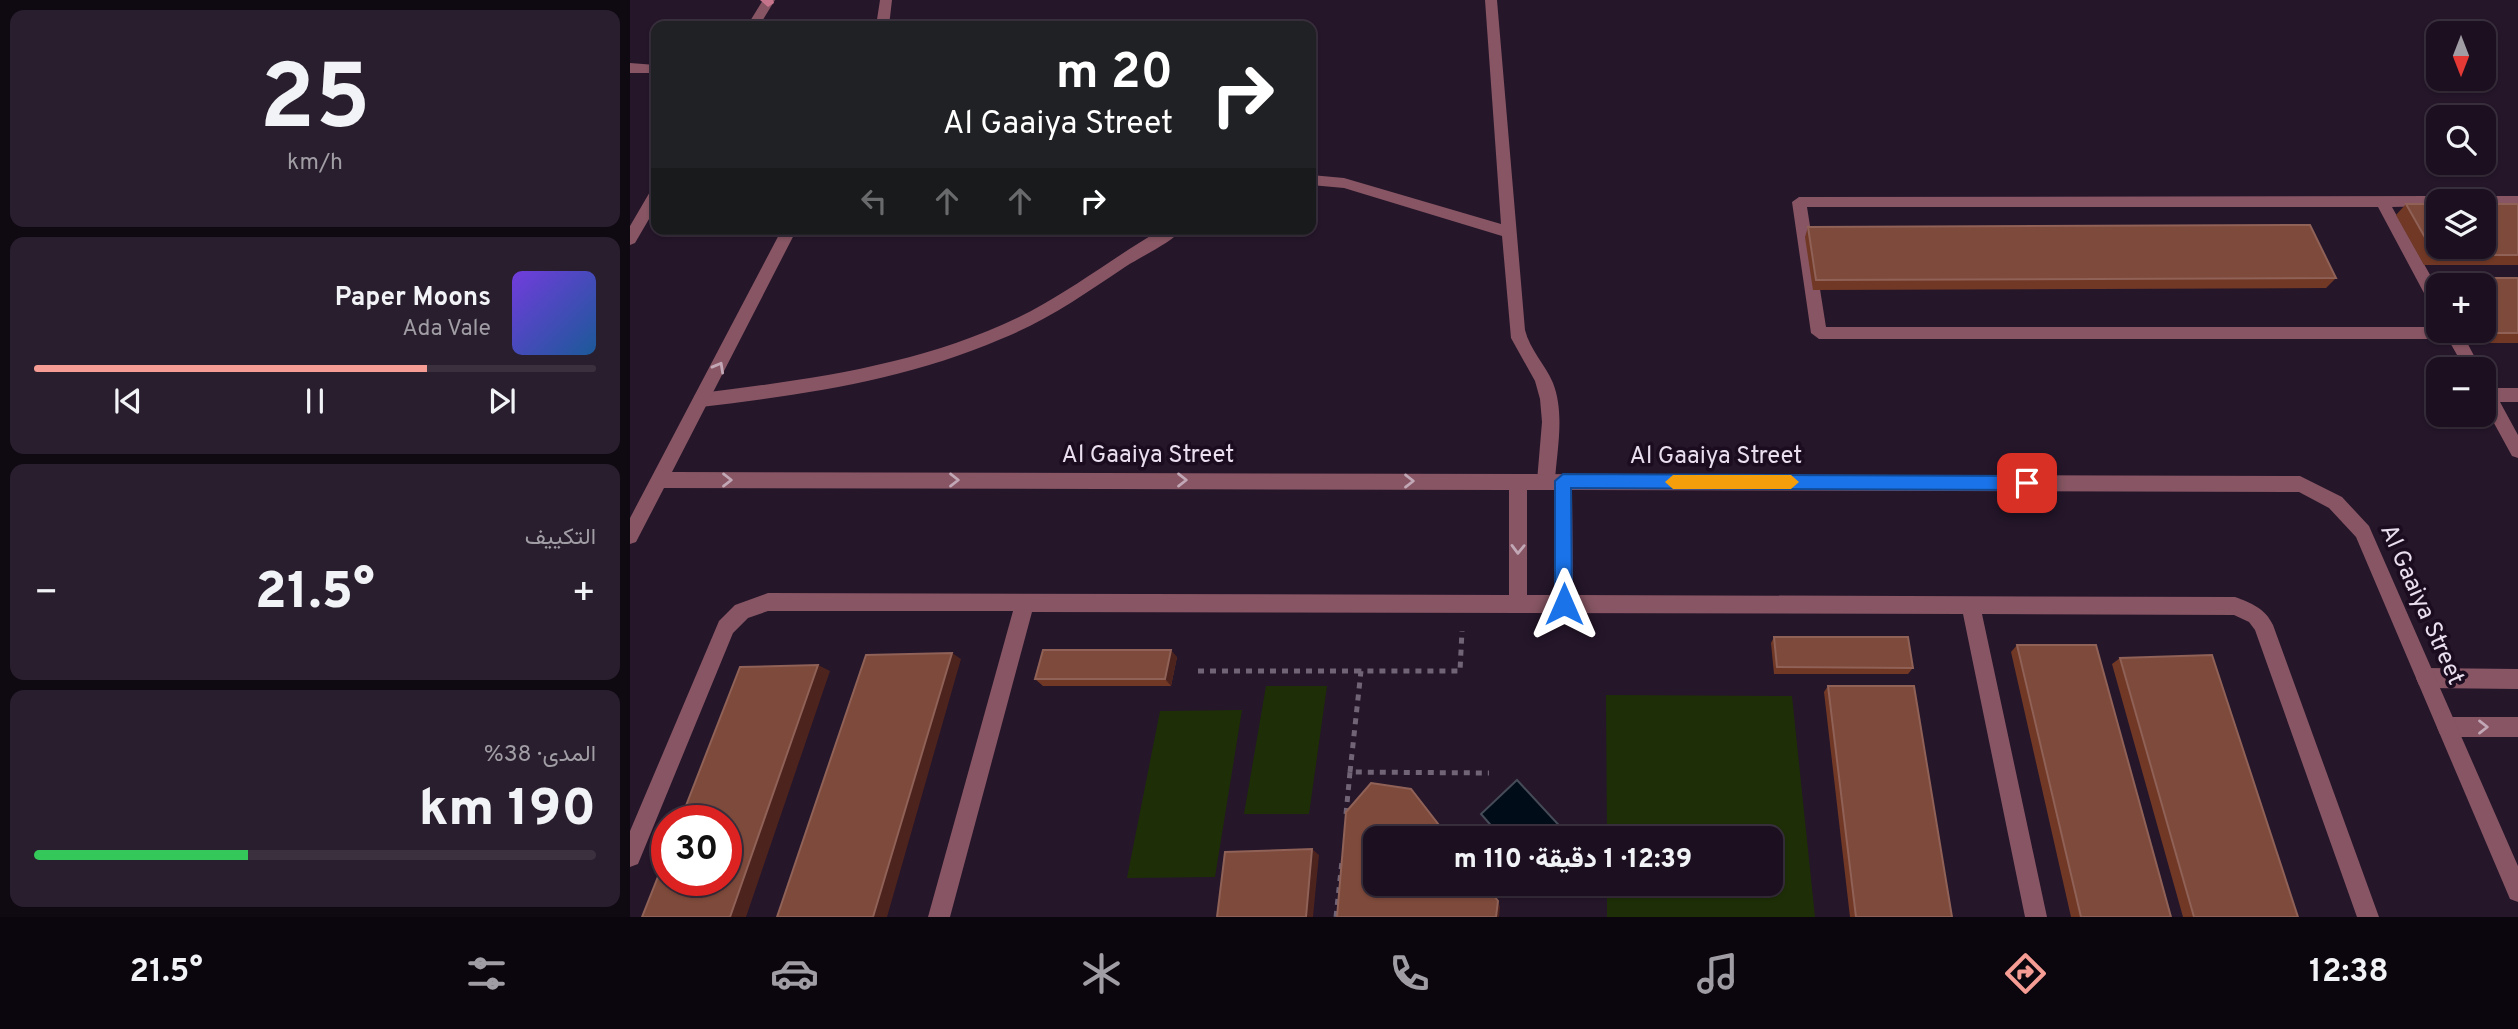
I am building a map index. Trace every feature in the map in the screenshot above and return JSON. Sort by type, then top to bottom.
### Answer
[{"type":"street","points":[[884,21],[886,0]]},
{"type":"street","points":[[1491,0],[1518,339],[1526,358],[1540,375],[1548,396],[1564,604]]},
{"type":"street","points":[[756,21],[768,1]]},
{"type":"street","points":[[630,68],[651,69]]},
{"type":"street","points":[[1316,180],[1344,183],[1509,232]]},
{"type":"street","points":[[2382,201],[2426,282]]},
{"type":"street","points":[[2426,201],[1799,202],[1819,333],[2426,332]]},
{"type":"street","points":[[2496,201],[2518,201]]},
{"type":"street","points":[[630,239],[651,203]]},
{"type":"street","points":[[630,536],[787,235]]},
{"type":"street","points":[[701,400],[828,382],[967,346],[1035,316],[1165,235]]},
{"type":"street","points":[[2496,392],[2518,395]]},
{"type":"street","points":[[2496,411],[2518,451]]},
{"type":"street","name":"Al Gaaiya Street","points":[[659,480],[2300,484],[2335,501],[2352,515],[2363,532],[2518,891]]},
{"type":"street","points":[[1518,481],[1518,604]]},
{"type":"street","points":[[630,856],[722,636],[743,611],[768,602],[2235,606],[2256,616],[2263,625],[2368,917]]},
{"type":"street","points":[[939,917],[1026,603]]},
{"type":"street","points":[[1971,605],[2036,917]]},
{"type":"street","points":[[2426,678],[2518,679]]},
{"type":"street","points":[[2447,727],[2518,727]]},
{"type":"path","points":[[1198,671],[1460,671],[1464,604]]},
{"type":"path","points":[[1345,825],[1361,671]]},
{"type":"path","points":[[1350,772],[1489,773]]},
{"type":"path","points":[[1336,917],[1343,851]]},
{"type":"green space","points":[[1266,686],[1327,686],[1309,814],[1244,814]]},
{"type":"green space","points":[[1606,695],[1792,696],[1815,917],[1607,917],[1607,896],[1783,896],[1783,826],[1607,826]]},
{"type":"green space","points":[[1242,710],[1215,877],[1127,878],[1160,711]]},
{"type":"shaded area","points":[[1517,780],[1560,826],[1492,826],[1481,814]]},
{"type":"building","points":[[2406,204],[2426,204],[2426,239]]},
{"type":"building","points":[[2496,204],[2518,204],[2518,255],[2496,255]]},
{"type":"building","points":[[2310,225],[2336,278],[1816,280],[1808,227]]},
{"type":"building","points":[[2496,278],[2518,278],[2518,333],[2496,333]]},
{"type":"building","points":[[1774,637],[1908,637],[1913,668],[1777,667]]},
{"type":"building","points":[[2017,645],[2096,645],[2171,917],[2081,917]]},
{"type":"building","points":[[1043,650],[1171,650],[1165,679],[1035,679]]},
{"type":"building","points":[[952,653],[873,917],[777,917],[866,655]]},
{"type":"building","points":[[2212,655],[2298,917],[2194,917],[2120,658]]},
{"type":"building","points":[[818,665],[742,883],[742,805],[686,805],[740,667]]},
{"type":"building","points":[[1828,686],[1914,686],[1952,917],[1856,917]]},
{"type":"building","points":[[1371,783],[1411,789],[1440,826],[1363,826],[1363,896],[1494,896],[1498,901],[1496,917],[1337,917],[1346,812]]},
{"type":"building","points":[[1312,849],[1306,917],[1217,917],[1225,852]]},
{"type":"building","points":[[651,894],[737,896],[730,917],[642,917]]},
{"type":"slow traffic","points":[[1673,482],[1791,482]]},
{"type":"route","points":[[1564,604],[1563,481],[2027,483]]}]
